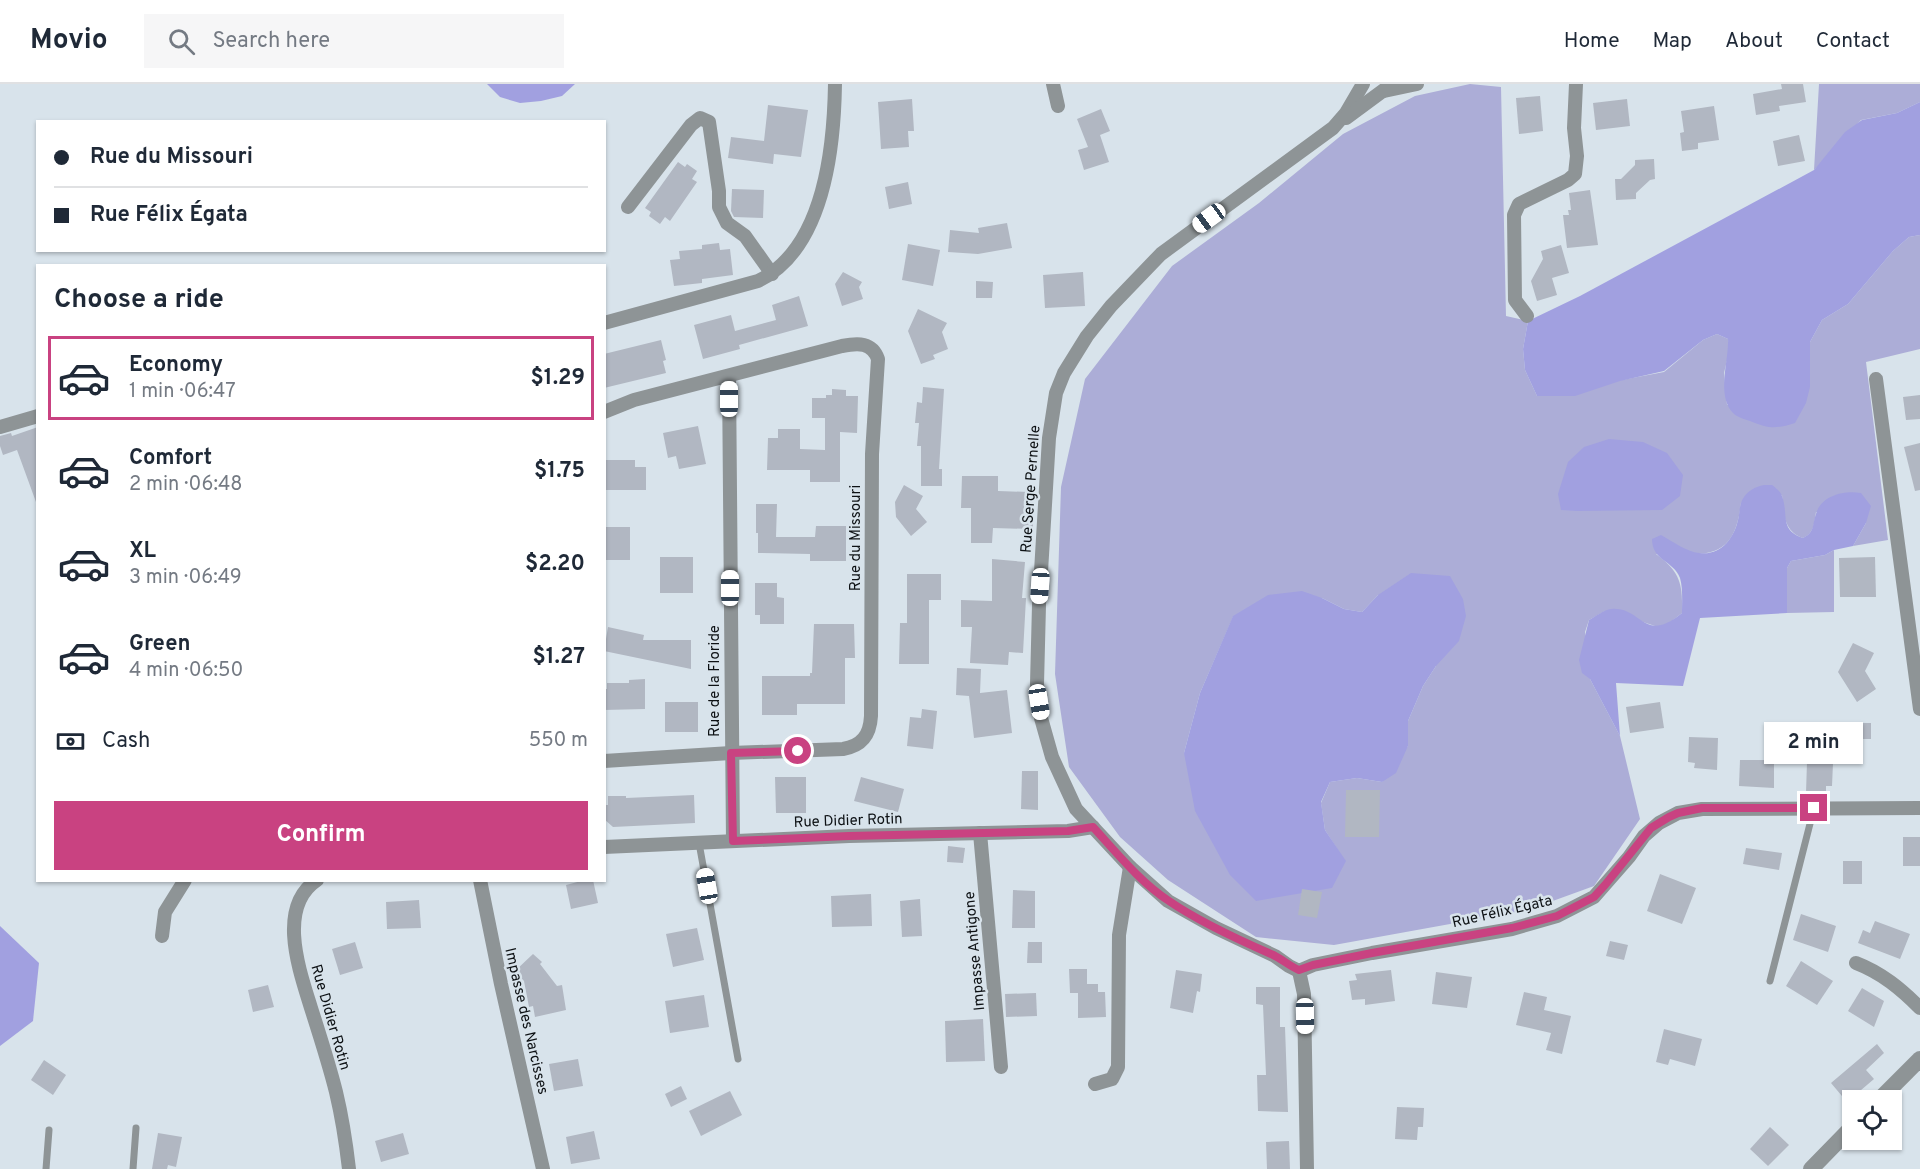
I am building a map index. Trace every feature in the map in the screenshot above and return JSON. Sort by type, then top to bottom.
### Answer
[{"type":"street","points":[[606,322],[758,281],[772,274],[794,251],[816,212],[827,164],[835,108],[835,84]]},
{"type":"street","points":[[1053,84],[1058,106]]},
{"type":"street","name":"Rue Serge Pernelle","points":[[1299,970],[1168,901],[1130,867],[1076,809],[1061,780],[1045,736],[1038,684],[1039,594],[1048,438],[1056,393],[1064,373],[1086,336],[1140,274],[1161,254],[1333,128],[1346,113],[1363,84]]},
{"type":"street","points":[[1333,128],[1387,88],[1417,84]]},
{"type":"street","points":[[1527,316],[1515,300],[1514,215],[1519,204],[1568,180],[1575,174],[1576,84]]},
{"type":"street","points":[[628,207],[691,125],[700,118],[709,122],[719,191],[719,207],[726,223],[745,236],[772,274]]},
{"type":"street","name":"Rue du Missouri","points":[[729,376],[849,344],[870,347],[878,359],[872,454],[870,731],[860,743],[843,749],[731,753]]},
{"type":"street","points":[[606,411],[634,400],[729,376]]},
{"type":"street","name":"Rue de la Floride","points":[[729,376],[733,841]]},
{"type":"street","points":[[1876,379],[1920,709]]},
{"type":"street","points":[[0,427],[36,417]]},
{"type":"street","points":[[606,761],[731,753]]},
{"type":"street","name":"Rue Félix Égata","points":[[1299,970],[1372,953],[1512,928],[1557,916],[1594,897],[1651,828],[1678,813],[1702,808],[1920,808]]},
{"type":"street","name":"Rue Didier Rotin","points":[[606,847],[849,836],[1068,831],[1093,827]]},
{"type":"street","name":"Impasse Antigone","points":[[980,832],[1001,1067]]},
{"type":"street","points":[[1095,1084],[1112,1079],[1118,1066],[1119,935],[1130,867]]},
{"type":"street","points":[[162,936],[165,912],[184,882]]},
{"type":"street","name":"Rue Didier Rotin","points":[[315,882],[305,891],[299,902],[295,914],[294,939],[303,983],[336,1092],[349,1169]]},
{"type":"street","name":"Impasse des Narcisses","points":[[480,882],[543,1169]]},
{"type":"street","points":[[1856,963],[1892,983],[1920,1008]]},
{"type":"street","points":[[1299,970],[1304,994],[1307,1169]]},
{"type":"street","points":[[1889,1090],[1920,1059]]},
{"type":"street","points":[[1811,1169],[1842,1137]]},
{"type":"lane","points":[[1770,981],[1814,808]]},
{"type":"lane","points":[[699,843],[738,1059]]},
{"type":"lane","points":[[133,1169],[136,1128]]},
{"type":"lane","points":[[46,1169],[49,1130]]},
{"type":"shaded area","points":[[487,84],[575,84],[562,96],[520,103],[500,97]]},
{"type":"shaded area","points":[[1470,84],[1501,87],[1506,316],[1528,321],[1523,349],[1525,370],[1537,396],[1664,372],[1703,340],[1717,334],[1728,339],[1729,352],[1724,373],[1727,405],[1810,387],[1810,342],[1822,320],[1848,304],[1893,251],[1909,237],[1920,235],[1920,349],[1866,362],[1888,540],[1853,546],[1866,523],[1816,512],[1811,531],[1803,538],[1796,535],[1788,526],[1784,515],[1782,495],[1741,503],[1732,537],[1724,546],[1702,554],[1656,554],[1675,573],[1681,586],[1682,613],[1668,624],[1658,627],[1632,616],[1605,611],[1589,620],[1585,632],[1590,679],[1620,736],[1640,819],[1594,886],[1528,910],[1334,945],[1256,937],[1168,880],[1120,837],[1069,767],[1055,674],[1061,487],[1085,379],[1172,266],[1259,203],[1343,134],[1415,96]],"holes":[[[1378,595],[1436,666],[1423,686],[1408,721],[1408,746],[1382,782],[1357,778],[1330,782],[1321,803],[1325,830],[1345,861],[1184,753],[1200,693],[1233,617],[1322,598],[1344,609],[1362,612]]]},
{"type":"shaded area","points":[[1819,84],[1920,84],[1920,102],[1897,113],[1861,120],[1814,170]]},
{"type":"shaded area","points":[[1920,102],[1920,235],[1909,237],[1893,251],[1848,304],[1822,320],[1810,342],[1810,387],[1806,403],[1795,423],[1768,427],[1733,413],[1728,406],[1724,387],[1728,339],[1717,334],[1703,340],[1664,371],[1620,381],[1575,396],[1537,396],[1525,370],[1523,349],[1528,321],[1580,296],[1814,170],[1845,132],[1862,120],[1897,113]]},
{"type":"shaded area","points":[[1609,439],[1643,442],[1667,453],[1683,475],[1680,496],[1662,510],[1561,510],[1558,494],[1568,462],[1584,447]]},
{"type":"shaded area","points":[[1772,485],[1781,493],[1788,526],[1795,535],[1803,538],[1811,531],[1816,514],[1823,502],[1834,495],[1848,492],[1861,493],[1871,506],[1866,523],[1853,546],[1834,550],[1825,555],[1791,561],[1787,568],[1787,613],[1700,618],[1683,686],[1616,683],[1620,736],[1590,679],[1582,673],[1579,660],[1589,620],[1611,609],[1630,613],[1651,625],[1659,625],[1669,622],[1682,613],[1680,578],[1673,567],[1655,552],[1652,539],[1661,535],[1694,552],[1714,552],[1730,539],[1744,497],[1753,489]]},
{"type":"shaded area","points":[[1834,550],[1834,612],[1787,613],[1787,568],[1791,561],[1825,555]]},
{"type":"shaded area","points":[[1411,573],[1450,576],[1463,599],[1466,616],[1459,641],[1436,666],[1423,686],[1408,721],[1408,746],[1396,773],[1382,782],[1357,778],[1330,782],[1321,802],[1325,830],[1346,861],[1332,888],[1256,901],[1230,875],[1195,811],[1184,753],[1200,693],[1233,616],[1268,595],[1302,591],[1344,609],[1362,612],[1378,595]]},
{"type":"shaded area","points":[[0,926],[39,963],[33,1021],[0,1046]]},
{"type":"building","points":[[1781,84],[1803,84],[1806,102],[1779,106],[1780,111],[1756,115],[1753,94],[1782,89]]},
{"type":"building","points":[[1540,96],[1543,131],[1519,134],[1516,98]]},
{"type":"building","points":[[912,99],[914,131],[908,131],[909,147],[881,149],[878,102]]},
{"type":"building","points":[[1627,99],[1630,126],[1596,130],[1593,103]]},
{"type":"building","points":[[768,105],[808,110],[801,157],[774,154],[773,164],[728,158],[731,137],[764,141]]},
{"type":"building","points":[[1714,106],[1719,140],[1698,143],[1698,149],[1682,151],[1680,133],[1684,132],[1681,111]]},
{"type":"building","points":[[1101,109],[1110,131],[1100,135],[1109,162],[1084,170],[1078,150],[1088,147],[1077,119]]},
{"type":"building","points":[[1799,135],[1805,161],[1778,166],[1773,141]]},
{"type":"building","points":[[1654,159],[1655,179],[1650,180],[1636,193],[1636,199],[1616,200],[1615,179],[1621,179],[1635,165],[1635,160]]},
{"type":"building","points":[[678,162],[685,167],[687,164],[697,171],[692,179],[697,182],[670,221],[665,217],[660,224],[649,216],[651,212],[645,208]]},
{"type":"building","points":[[908,182],[912,204],[889,209],[885,187]]},
{"type":"building","points":[[732,189],[764,190],[763,218],[734,217],[731,211]]},
{"type":"building","points":[[1590,190],[1598,245],[1567,248],[1563,215],[1569,215],[1568,210],[1571,210],[1569,193]]},
{"type":"building","points":[[1007,223],[1012,248],[978,254],[948,252],[950,230],[979,233],[978,228]]},
{"type":"building","points":[[719,243],[720,250],[730,249],[733,275],[702,279],[702,283],[674,286],[670,260],[680,259],[679,251],[702,249],[702,245]]},
{"type":"building","points":[[908,244],[940,250],[933,286],[902,280]]},
{"type":"building","points":[[1561,245],[1569,273],[1552,278],[1557,295],[1537,301],[1531,281],[1543,259],[1541,251]]},
{"type":"building","points":[[843,272],[862,282],[859,287],[863,299],[842,306],[835,284]]},
{"type":"building","points":[[1083,272],[1085,306],[1045,308],[1043,275]]},
{"type":"building","points":[[976,281],[993,282],[992,298],[976,298]]},
{"type":"building","points":[[799,296],[808,326],[739,345],[740,349],[703,359],[694,325],[731,315],[735,331],[776,320],[772,305]]},
{"type":"building","points":[[918,309],[947,323],[942,332],[948,349],[933,355],[935,359],[921,364],[908,331]]},
{"type":"building","points":[[661,340],[666,360],[663,361],[666,373],[606,388],[606,354]]},
{"type":"building","points":[[923,387],[944,389],[939,469],[942,469],[942,486],[921,486],[921,446],[917,446],[919,423],[915,423],[917,402],[922,403]]},
{"type":"building","points":[[832,389],[846,390],[846,396],[858,396],[857,433],[840,432],[840,482],[810,482],[810,470],[767,470],[768,438],[778,438],[778,429],[800,429],[800,449],[825,450],[825,418],[812,418],[812,398],[826,398],[826,395],[832,395]]},
{"type":"building","points":[[1920,395],[1920,419],[1906,420],[1903,397]]},
{"type":"building","points":[[698,426],[706,464],[679,469],[676,456],[668,458],[663,433]]},
{"type":"building","points":[[36,428],[36,502],[17,450],[3,455],[0,436],[11,433],[12,436]]},
{"type":"building","points":[[1920,443],[1920,490],[1915,491],[1904,447]]},
{"type":"building","points":[[606,460],[635,460],[635,467],[646,467],[646,490],[606,490]]},
{"type":"building","points":[[962,476],[998,476],[998,491],[1030,492],[1030,515],[1033,515],[1033,529],[993,528],[992,543],[971,543],[971,508],[961,508]]},
{"type":"building","points":[[904,485],[923,496],[916,509],[927,522],[911,536],[896,517],[895,502]]},
{"type":"building","points":[[756,504],[777,504],[776,537],[815,537],[816,526],[846,526],[846,561],[810,561],[810,554],[758,553]]},
{"type":"building","points":[[606,527],[630,527],[630,560],[606,560]]},
{"type":"building","points":[[660,557],[693,557],[693,593],[660,593]]},
{"type":"building","points":[[1875,557],[1876,597],[1840,597],[1839,558]]},
{"type":"building","points":[[992,559],[1025,562],[1022,598],[1026,598],[1023,653],[1009,652],[1008,665],[970,663],[972,627],[961,627],[961,600],[992,601]]},
{"type":"building","points":[[907,574],[941,574],[941,600],[929,600],[929,664],[899,664],[900,623],[907,623]]},
{"type":"building","points":[[755,583],[777,583],[777,597],[784,598],[784,624],[760,624],[760,615],[755,615]]},
{"type":"building","points":[[814,624],[854,624],[855,658],[845,658],[845,704],[797,704],[797,715],[762,715],[762,676],[810,676],[812,673]]},
{"type":"building","points":[[608,627],[644,635],[643,640],[691,640],[691,669],[606,651]]},
{"type":"building","points":[[1853,643],[1874,653],[1865,671],[1876,689],[1857,702],[1838,672]]},
{"type":"building","points":[[957,668],[981,669],[980,693],[1007,690],[1012,733],[974,738],[969,696],[956,695]]},
{"type":"building","points":[[645,679],[645,709],[606,710],[607,683],[629,683],[629,680]]},
{"type":"building","points":[[665,702],[698,702],[698,732],[665,732]]},
{"type":"building","points":[[1660,702],[1664,728],[1630,733],[1626,707]]},
{"type":"building","points":[[922,709],[937,711],[933,749],[907,746],[910,717],[921,718]]},
{"type":"building","points":[[1850,723],[1871,723],[1871,739],[1850,739]]},
{"type":"building","points":[[1689,737],[1718,738],[1717,770],[1694,768],[1695,763],[1688,762]]},
{"type":"building","points":[[1740,760],[1774,760],[1774,788],[1739,786]]},
{"type":"building","points":[[1807,762],[1833,763],[1832,786],[1826,786],[1826,794],[1806,793]]},
{"type":"building","points":[[1022,771],[1038,771],[1038,810],[1021,809]]},
{"type":"building","points":[[775,777],[806,777],[806,813],[776,813]]},
{"type":"building","points":[[861,777],[904,789],[898,812],[854,801]]},
{"type":"building","points":[[1346,790],[1380,790],[1379,837],[1345,837]]},
{"type":"building","points":[[694,795],[695,823],[613,827],[606,821],[608,796],[626,796],[626,798]]},
{"type":"building","points":[[1903,837],[1920,837],[1920,866],[1903,866]]},
{"type":"building","points":[[948,846],[965,848],[963,863],[947,862]]},
{"type":"building","points":[[1746,848],[1782,853],[1779,870],[1743,864]]},
{"type":"building","points":[[1843,861],[1862,861],[1862,884],[1843,884]]},
{"type":"building","points":[[1660,874],[1696,888],[1682,924],[1647,911]]},
{"type":"building","points":[[593,882],[598,903],[571,909],[566,885]]},
{"type":"building","points":[[1302,889],[1322,892],[1317,918],[1298,915]]},
{"type":"building","points":[[1013,890],[1035,891],[1035,928],[1012,928]]},
{"type":"building","points":[[871,894],[872,926],[832,927],[831,896]]},
{"type":"building","points":[[920,899],[922,936],[902,937],[900,901]]},
{"type":"building","points":[[419,900],[421,928],[387,929],[386,902]]},
{"type":"building","points":[[1801,914],[1836,926],[1828,952],[1793,940]]},
{"type":"building","points":[[1875,921],[1910,934],[1900,959],[1858,943],[1863,930],[1870,933]]},
{"type":"building","points":[[697,928],[704,960],[673,967],[666,934]]},
{"type":"building","points":[[1610,941],[1628,945],[1624,960],[1606,956]]},
{"type":"building","points":[[355,942],[363,968],[340,975],[332,949]]},
{"type":"building","points":[[1028,942],[1042,942],[1042,963],[1027,963]]},
{"type":"building","points":[[533,954],[542,962],[540,964],[557,986],[562,985],[566,1010],[535,1017],[533,1006],[529,1007],[524,981],[515,971]]},
{"type":"building","points":[[1801,961],[1833,981],[1817,1005],[1786,986]]},
{"type":"building","points":[[1069,969],[1087,969],[1087,984],[1098,984],[1098,992],[1105,992],[1106,1017],[1078,1018],[1078,993],[1070,993]]},
{"type":"building","points":[[1176,970],[1202,974],[1200,992],[1197,991],[1193,1013],[1170,1008]]},
{"type":"building","points":[[1391,970],[1395,1001],[1365,1005],[1365,999],[1352,1000],[1349,981],[1357,980],[1355,974]]},
{"type":"building","points":[[1436,972],[1472,977],[1467,1008],[1432,1004]]},
{"type":"building","points":[[268,985],[274,1007],[253,1012],[248,990]]},
{"type":"building","points":[[1256,987],[1280,987],[1280,1027],[1285,1027],[1288,1112],[1258,1111],[1257,1075],[1266,1075],[1263,1005],[1256,1004]]},
{"type":"building","points":[[1862,988],[1884,1001],[1874,1027],[1848,1011]]},
{"type":"building","points":[[1524,992],[1547,997],[1544,1010],[1571,1016],[1562,1054],[1546,1050],[1551,1033],[1516,1025]]},
{"type":"building","points":[[1036,993],[1037,1016],[1006,1017],[1005,994]]},
{"type":"building","points":[[704,995],[709,1027],[670,1033],[665,1001]]},
{"type":"building","points":[[983,1019],[985,1061],[946,1062],[945,1021]]},
{"type":"building","points":[[1664,1029],[1702,1039],[1695,1066],[1670,1059],[1668,1065],[1656,1062]]},
{"type":"building","points":[[1877,1044],[1884,1053],[1866,1070],[1874,1079],[1861,1090],[1842,1090],[1842,1096],[1831,1083]]},
{"type":"building","points":[[578,1059],[583,1086],[554,1091],[549,1064]]},
{"type":"building","points":[[44,1060],[66,1075],[53,1095],[31,1080]]},
{"type":"building","points":[[681,1086],[687,1099],[671,1107],[665,1094]]},
{"type":"building","points":[[730,1091],[742,1115],[701,1136],[689,1111]]},
{"type":"building","points":[[1397,1107],[1424,1108],[1423,1127],[1418,1127],[1417,1140],[1395,1139]]},
{"type":"building","points":[[1770,1127],[1789,1145],[1768,1166],[1750,1149]]},
{"type":"building","points":[[594,1131],[600,1159],[571,1164],[566,1137]]},
{"type":"building","points":[[158,1133],[182,1137],[176,1167],[168,1165],[167,1169],[152,1169]]},
{"type":"building","points":[[403,1133],[409,1154],[381,1162],[375,1141]]},
{"type":"building","points":[[1289,1141],[1290,1169],[1267,1169],[1266,1142]]},
{"type":"route","points":[[798,751],[731,753],[733,841],[1068,831],[1093,827],[1130,867],[1168,901],[1299,970],[1372,953],[1526,926],[1570,911],[1594,897],[1651,828],[1678,813],[1702,808],[1814,808]]}]
